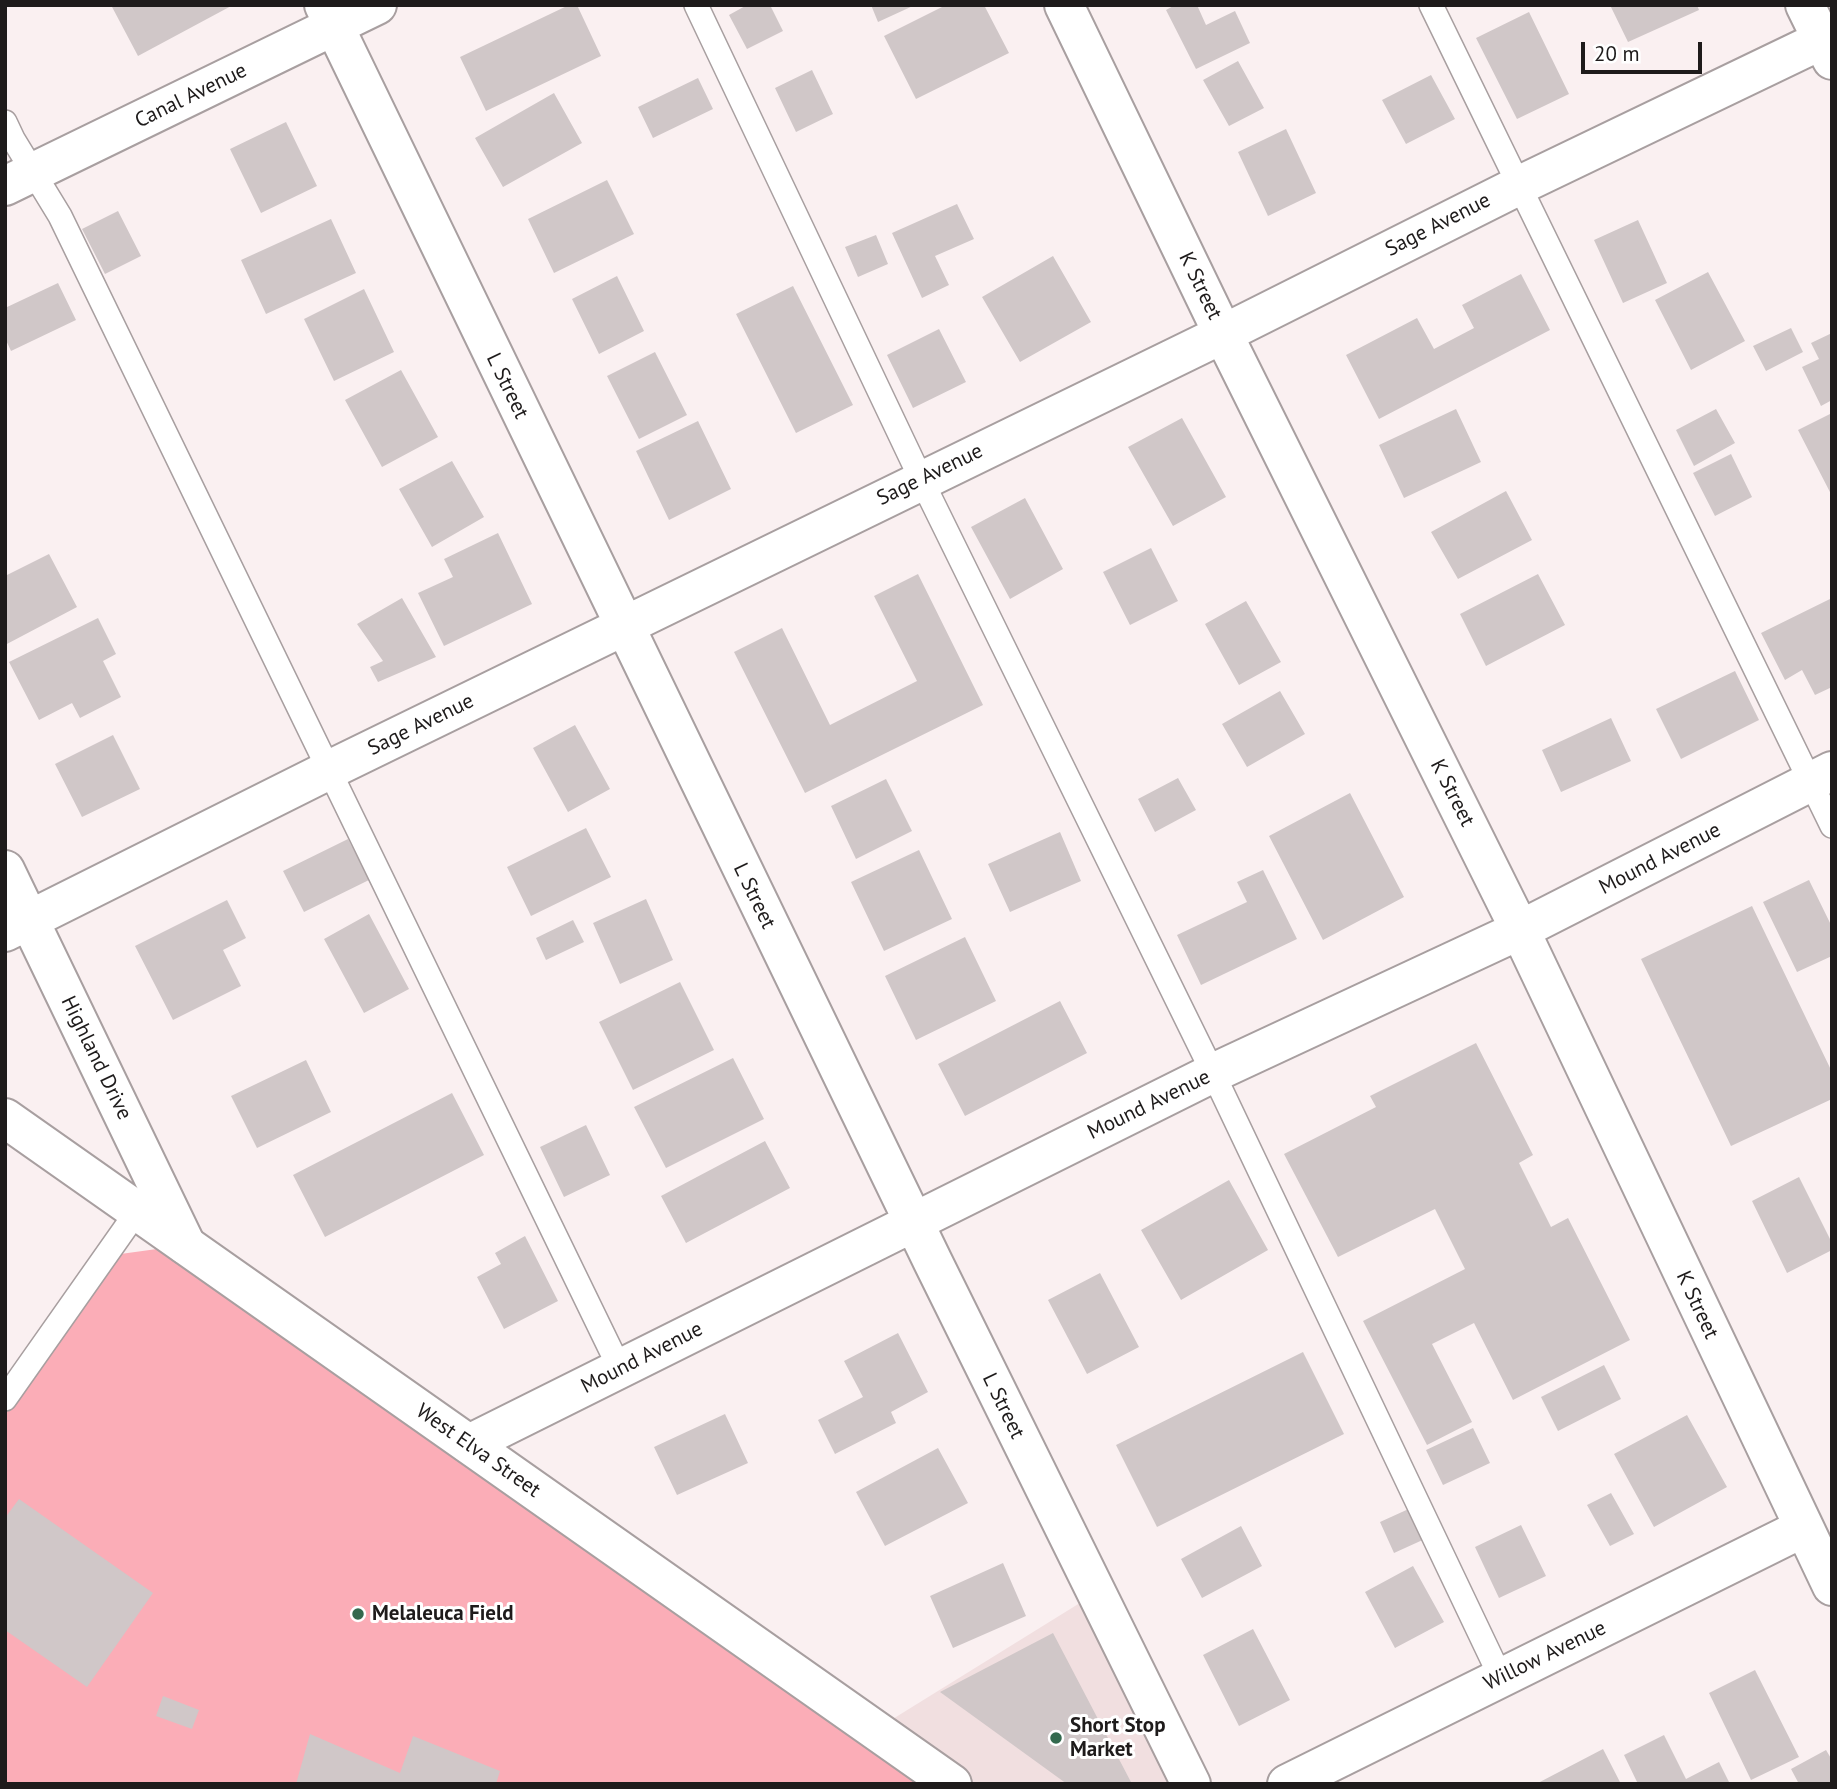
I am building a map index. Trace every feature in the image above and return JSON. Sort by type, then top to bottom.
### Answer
[{"type":"street","name":"Canal Avenue","points":[[20,179],[329,16],[377,5]]},
{"type":"street","name":"K Street","points":[[1064,5],[1223,334],[1520,930],[1832,1586]]},
{"type":"street","points":[[1805,5],[1829,45]]},
{"type":"street","name":"L Street","points":[[329,16],[913,1221],[1191,1784]]},
{"type":"street","name":"Sage Avenue","points":[[17,926],[328,770],[1223,334],[1520,185],[1829,45]]},
{"type":"street","name":"Mound Avenue","points":[[468,1444],[1213,1073],[1520,930],[1821,777]]},
{"type":"street","name":"Highland Drive","points":[[5,870],[17,926],[186,1245]]},
{"type":"street","name":"West Elva Street","points":[[5,1118],[952,1784]]},
{"type":"street","name":"Willow Avenue","points":[[1287,1784],[1803,1528]]},
{"type":"lane","points":[[696,5],[921,479],[1213,1073],[1501,1678]]},
{"type":"lane","points":[[1431,5],[1821,777],[1832,826]]},
{"type":"lane","points":[[5,122],[13,139],[20,179],[66,229],[620,1369]]},
{"type":"lane","points":[[5,1399],[138,1210]]},
{"type":"shaded area","name":"Melaleuca Field","points":[[186,1245],[954,1784],[5,1784],[5,1399],[106,1256]]},
{"type":"shaded area","points":[[1096,1593],[1191,1784],[953,1784],[875,1730]]},
{"type":"building","points":[[111,5],[233,5],[138,56]]},
{"type":"building","points":[[569,5],[577,5],[601,56],[486,111],[460,57]]},
{"type":"building","points":[[747,5],[770,5],[783,31],[747,49],[729,15]]},
{"type":"building","points":[[871,5],[915,5],[878,22]]},
{"type":"building","points":[[946,5],[984,5],[1009,53],[916,99],[884,36]]},
{"type":"building","points":[[1175,5],[1197,5],[1206,25],[1235,11],[1250,43],[1196,69],[1166,10]]},
{"type":"building","points":[[1610,5],[1697,5],[1699,10],[1628,42]]},
{"type":"building","points":[[1529,12],[1569,94],[1517,119],[1476,38]]},
{"type":"building","points":[[1238,61],[1264,108],[1229,126],[1203,80]]},
{"type":"building","points":[[812,70],[833,114],[796,132],[775,88]]},
{"type":"building","points":[[1431,75],[1455,119],[1406,144],[1382,100]]},
{"type":"building","points":[[698,78],[713,109],[653,138],[638,107]]},
{"type":"building","points":[[554,93],[582,143],[503,187],[475,138]]},
{"type":"building","points":[[286,122],[317,186],[261,213],[230,149]]},
{"type":"building","points":[[1286,129],[1316,193],[1268,216],[1238,152]]},
{"type":"building","points":[[607,180],[634,234],[554,273],[528,219]]},
{"type":"building","points":[[957,204],[974,239],[935,256],[949,285],[922,298],[892,233]]},
{"type":"building","points":[[118,211],[141,256],[105,274],[82,229]]},
{"type":"building","points":[[331,219],[356,273],[266,314],[241,260]]},
{"type":"building","points":[[1638,220],[1667,283],[1623,303],[1594,240]]},
{"type":"building","points":[[876,235],[888,264],[858,277],[845,247]]},
{"type":"building","points":[[1053,256],[1091,322],[1020,362],[982,297]]},
{"type":"building","points":[[1708,272],[1745,341],[1691,370],[1655,300]]},
{"type":"building","points":[[1521,274],[1550,330],[1379,419],[1346,355],[1417,318],[1434,349],[1474,328],[1462,305]]},
{"type":"building","points":[[617,276],[644,331],[599,354],[572,299]]},
{"type":"building","points":[[58,283],[76,320],[11,351],[5,338],[5,308]]},
{"type":"building","points":[[793,286],[853,405],[796,433],[736,314]]},
{"type":"building","points":[[364,289],[394,352],[334,381],[304,319]]},
{"type":"building","points":[[1791,328],[1803,352],[1766,371],[1753,346]]},
{"type":"building","points":[[939,329],[966,382],[913,408],[887,355]]},
{"type":"building","points":[[1832,333],[1832,400],[1821,406],[1802,367],[1819,359],[1811,343]]},
{"type":"building","points":[[655,352],[687,415],[639,439],[607,376]]},
{"type":"building","points":[[401,370],[438,437],[382,467],[345,400]]},
{"type":"building","points":[[1456,409],[1481,462],[1404,498],[1379,445]]},
{"type":"building","points":[[1716,409],[1735,443],[1694,466],[1676,430]]},
{"type":"building","points":[[1832,413],[1832,496],[1798,430]]},
{"type":"building","points":[[1182,418],[1226,497],[1173,526],[1128,447]]},
{"type":"building","points":[[698,421],[731,489],[669,520],[636,451]]},
{"type":"building","points":[[1731,454],[1752,497],[1715,516],[1693,473]]},
{"type":"building","points":[[452,461],[484,517],[432,547],[399,489]]},
{"type":"building","points":[[1506,491],[1532,540],[1458,579],[1431,532]]},
{"type":"building","points":[[1025,498],[1063,569],[1010,599],[971,527]]},
{"type":"building","points":[[498,533],[532,604],[444,646],[418,593],[453,577],[444,559]]},
{"type":"building","points":[[1151,548],[1178,601],[1130,625],[1103,572]]},
{"type":"building","points":[[49,554],[77,607],[5,645],[5,576]]},
{"type":"building","points":[[918,574],[983,705],[805,793],[734,652],[782,628],[830,725],[917,681],[874,596]]},
{"type":"building","points":[[1538,574],[1565,625],[1486,666],[1460,614]]},
{"type":"building","points":[[402,598],[436,657],[378,682],[370,667],[383,661],[357,624]]},
{"type":"building","points":[[1832,598],[1832,687],[1815,695],[1802,670],[1785,680],[1761,633]]},
{"type":"building","points":[[1246,601],[1281,662],[1239,685],[1205,624]]},
{"type":"building","points":[[98,618],[116,654],[103,661],[121,697],[80,718],[72,703],[39,720],[9,662]]},
{"type":"building","points":[[1735,671],[1759,720],[1681,759],[1656,709]]},
{"type":"building","points":[[1280,691],[1305,734],[1247,767],[1222,724]]},
{"type":"building","points":[[1611,718],[1631,761],[1561,792],[1542,750]]},
{"type":"building","points":[[575,725],[610,789],[568,812],[533,748]]},
{"type":"building","points":[[113,735],[140,789],[82,817],[55,764]]},
{"type":"building","points":[[1178,778],[1196,810],[1155,832],[1138,799]]},
{"type":"building","points":[[886,779],[912,831],[856,859],[831,806]]},
{"type":"building","points":[[1350,793],[1404,897],[1323,940],[1269,836]]},
{"type":"building","points":[[586,828],[611,877],[531,916],[507,867]]},
{"type":"building","points":[[1060,832],[1081,881],[1010,912],[988,864]]},
{"type":"building","points":[[348,839],[369,880],[304,912],[283,871]]},
{"type":"building","points":[[919,850],[952,919],[884,951],[851,882]]},
{"type":"building","points":[[1263,870],[1297,939],[1201,985],[1177,935],[1247,902],[1237,882]]},
{"type":"building","points":[[1809,880],[1832,927],[1832,956],[1797,972],[1763,902]]},
{"type":"building","points":[[646,899],[673,960],[620,984],[593,923]]},
{"type":"building","points":[[227,900],[246,938],[223,950],[241,986],[173,1020],[135,946]]},
{"type":"building","points":[[1752,906],[1832,1072],[1832,1099],[1731,1146],[1641,959]]},
{"type":"building","points":[[369,914],[409,989],[364,1013],[324,939]]},
{"type":"building","points":[[573,920],[584,942],[546,960],[536,938]]},
{"type":"building","points":[[965,937],[996,1001],[916,1040],[885,976]]},
{"type":"building","points":[[680,982],[714,1050],[633,1090],[599,1022]]},
{"type":"building","points":[[1060,1001],[1087,1053],[965,1116],[938,1064]]},
{"type":"building","points":[[1476,1043],[1533,1155],[1519,1163],[1551,1227],[1568,1218],[1630,1340],[1513,1400],[1474,1323],[1432,1344],[1472,1422],[1427,1445],[1363,1321],[1465,1269],[1435,1209],[1338,1257],[1284,1154],[1376,1107],[1370,1096]]},
{"type":"building","points":[[733,1058],[764,1119],[666,1168],[634,1107]]},
{"type":"building","points":[[306,1060],[331,1112],[257,1148],[231,1096]]},
{"type":"building","points":[[452,1093],[484,1155],[325,1237],[293,1175]]},
{"type":"building","points":[[586,1125],[610,1175],[564,1197],[540,1147]]},
{"type":"building","points":[[765,1141],[790,1188],[686,1243],[661,1196]]},
{"type":"building","points":[[1799,1177],[1832,1243],[1832,1250],[1787,1273],[1752,1201]]},
{"type":"building","points":[[1229,1180],[1268,1250],[1181,1300],[1141,1230]]},
{"type":"building","points":[[525,1236],[558,1301],[504,1329],[477,1277],[501,1264],[495,1253]]},
{"type":"building","points":[[1100,1273],[1139,1347],[1087,1374],[1048,1300]]},
{"type":"building","points":[[898,1333],[928,1392],[891,1412],[896,1423],[835,1454],[818,1420],[863,1397],[844,1361]]},
{"type":"building","points":[[1303,1352],[1344,1434],[1157,1527],[1116,1445]]},
{"type":"building","points":[[1604,1365],[1621,1399],[1558,1431],[1541,1397]]},
{"type":"building","points":[[725,1414],[748,1463],[677,1495],[654,1447]]},
{"type":"building","points":[[1687,1415],[1727,1487],[1654,1527],[1614,1454]]},
{"type":"building","points":[[1473,1428],[1490,1463],[1443,1485],[1426,1450]]},
{"type":"building","points":[[938,1448],[968,1503],[885,1546],[856,1492]]},
{"type":"building","points":[[1611,1493],[1634,1534],[1610,1546],[1587,1505]]},
{"type":"building","points":[[19,1499],[153,1593],[87,1687],[5,1630],[5,1518]]},
{"type":"building","points":[[1413,1507],[1427,1538],[1394,1553],[1380,1522]]},
{"type":"building","points":[[1521,1525],[1546,1576],[1499,1598],[1475,1547]]},
{"type":"building","points":[[1241,1526],[1262,1566],[1202,1598],[1181,1559]]},
{"type":"building","points":[[1003,1563],[1026,1616],[953,1648],[930,1596]]},
{"type":"building","points":[[1413,1566],[1444,1622],[1395,1648],[1365,1592]]},
{"type":"building","points":[[1253,1629],[1290,1700],[1239,1726],[1203,1655]]},
{"type":"building","name":"Short Stop Market","points":[[1053,1633],[1132,1784],[1067,1784],[940,1692]]},
{"type":"building","points":[[1755,1670],[1799,1757],[1751,1780],[1709,1693]]},
{"type":"building","points":[[163,1696],[199,1710],[192,1729],[156,1716]]},
{"type":"building","points":[[310,1734],[400,1773],[413,1736],[500,1771],[496,1784],[296,1784]]},
{"type":"building","points":[[1664,1735],[1686,1779],[1719,1762],[1730,1784],[1638,1784],[1624,1755]]},
{"type":"building","points":[[1603,1749],[1621,1784],[1536,1784]]},
{"type":"building","points":[[1826,1750],[1832,1760],[1832,1784],[1799,1784],[1791,1769]]},
{"type":"place","name":"Melaleuca Field","points":[[358,1614]]},
{"type":"place","name":"Short Stop Market","points":[[1056,1738]]}]
